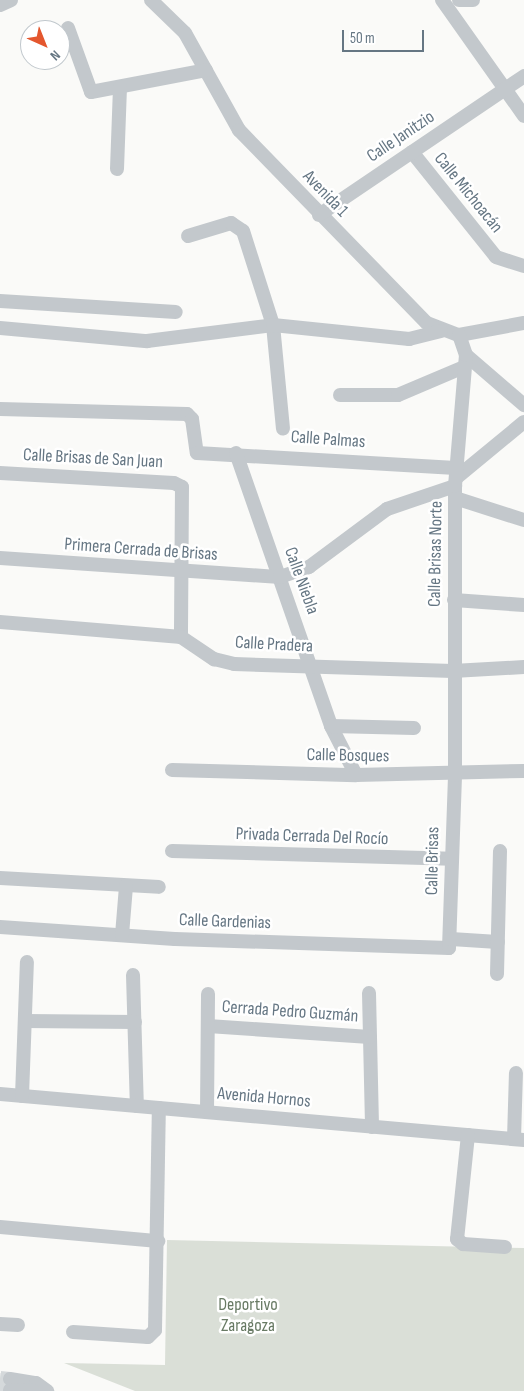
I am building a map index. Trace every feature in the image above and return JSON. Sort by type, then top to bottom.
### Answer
[{"type":"street","points":[[0,5],[11,0]]},
{"type":"street","name":"Avenida 1","points":[[151,0],[185,33],[239,130],[319,214],[441,331]]},
{"type":"street","points":[[442,0],[504,91],[524,116]]},
{"type":"street","points":[[458,0],[473,0]]},
{"type":"street","points":[[70,33],[92,92],[206,70]]},
{"type":"street","name":"Calle Janitzio","points":[[319,214],[524,76]]},
{"type":"street","points":[[117,169],[120,88]]},
{"type":"street","name":"Calle Michoacán","points":[[412,152],[496,257],[524,266]]},
{"type":"street","points":[[188,236],[238,224],[273,326],[283,429]]},
{"type":"street","points":[[0,301],[176,312]]},
{"type":"street","points":[[0,328],[166,341],[273,326],[409,339],[441,331],[459,335],[524,323]]},
{"type":"street","name":"Calle Brisas Norte","points":[[455,775],[453,671],[456,483],[465,361],[459,335]]},
{"type":"street","points":[[340,395],[398,395],[465,361],[524,405]]},
{"type":"street","name":"Calle Palmas","points":[[0,410],[190,416],[197,453],[236,453],[456,483],[524,520]]},
{"type":"street","points":[[280,578],[309,566],[387,509],[456,483],[524,422]]},
{"type":"street","name":"Calle Niebla","points":[[236,453],[312,666],[331,726],[356,775]]},
{"type":"street","name":"Calle Brisas de San Juan","points":[[0,472],[174,483],[182,487],[184,573]]},
{"type":"street","name":"Primera Cerrada de Brisas","points":[[0,558],[184,573],[280,578]]},
{"type":"street","points":[[181,637],[184,573]]},
{"type":"street","points":[[454,600],[524,605]]},
{"type":"street","name":"Calle Pradera","points":[[0,622],[181,637],[214,659],[234,664],[453,671],[524,667]]},
{"type":"street","points":[[331,726],[414,728]]},
{"type":"street","name":"Calle Bosques","points":[[172,770],[356,775],[455,775],[524,771]]},
{"type":"street","name":"Calle Brisas","points":[[450,943],[455,775]]},
{"type":"street","name":"Privada Cerrada Del Rocío","points":[[172,851],[451,859]]},
{"type":"street","points":[[498,974],[500,851]]},
{"type":"street","points":[[0,878],[159,887]]},
{"type":"street","points":[[122,935],[126,886]]},
{"type":"street","name":"Calle Gardenias","points":[[0,927],[122,935],[450,943],[498,942]]},
{"type":"street","points":[[22,1096],[27,962]]},
{"type":"street","points":[[132,975],[136,1022],[137,1106]]},
{"type":"street","points":[[207,1112],[208,994]]},
{"type":"street","points":[[369,994],[372,1127]]},
{"type":"street","points":[[25,1021],[136,1022]]},
{"type":"street","name":"Cerrada Pedro Guzmán","points":[[208,1026],[370,1036]]},
{"type":"street","points":[[516,1073],[519,1140]]},
{"type":"street","name":"Avenida Hornos","points":[[0,1094],[519,1140]]},
{"type":"street","points":[[73,1332],[153,1334],[158,1241],[158,1108]]},
{"type":"street","points":[[468,1135],[458,1239],[464,1244],[505,1247]]},
{"type":"street","points":[[0,1226],[158,1241]]},
{"type":"street","points":[[0,1324],[18,1325]]},
{"type":"street","points":[[10,1385],[36,1383],[47,1391]]},
{"type":"street","points":[[10,1385],[33,1391]]},
{"type":"green space","name":"Deportivo Zaragoza","points":[[167,1240],[524,1248],[524,1391],[135,1391],[64,1363],[165,1365]]},
{"type":"tunnel","points":[[0,1378],[10,1379]]},
{"type":"tunnel","points":[[0,1390],[10,1390]]}]
